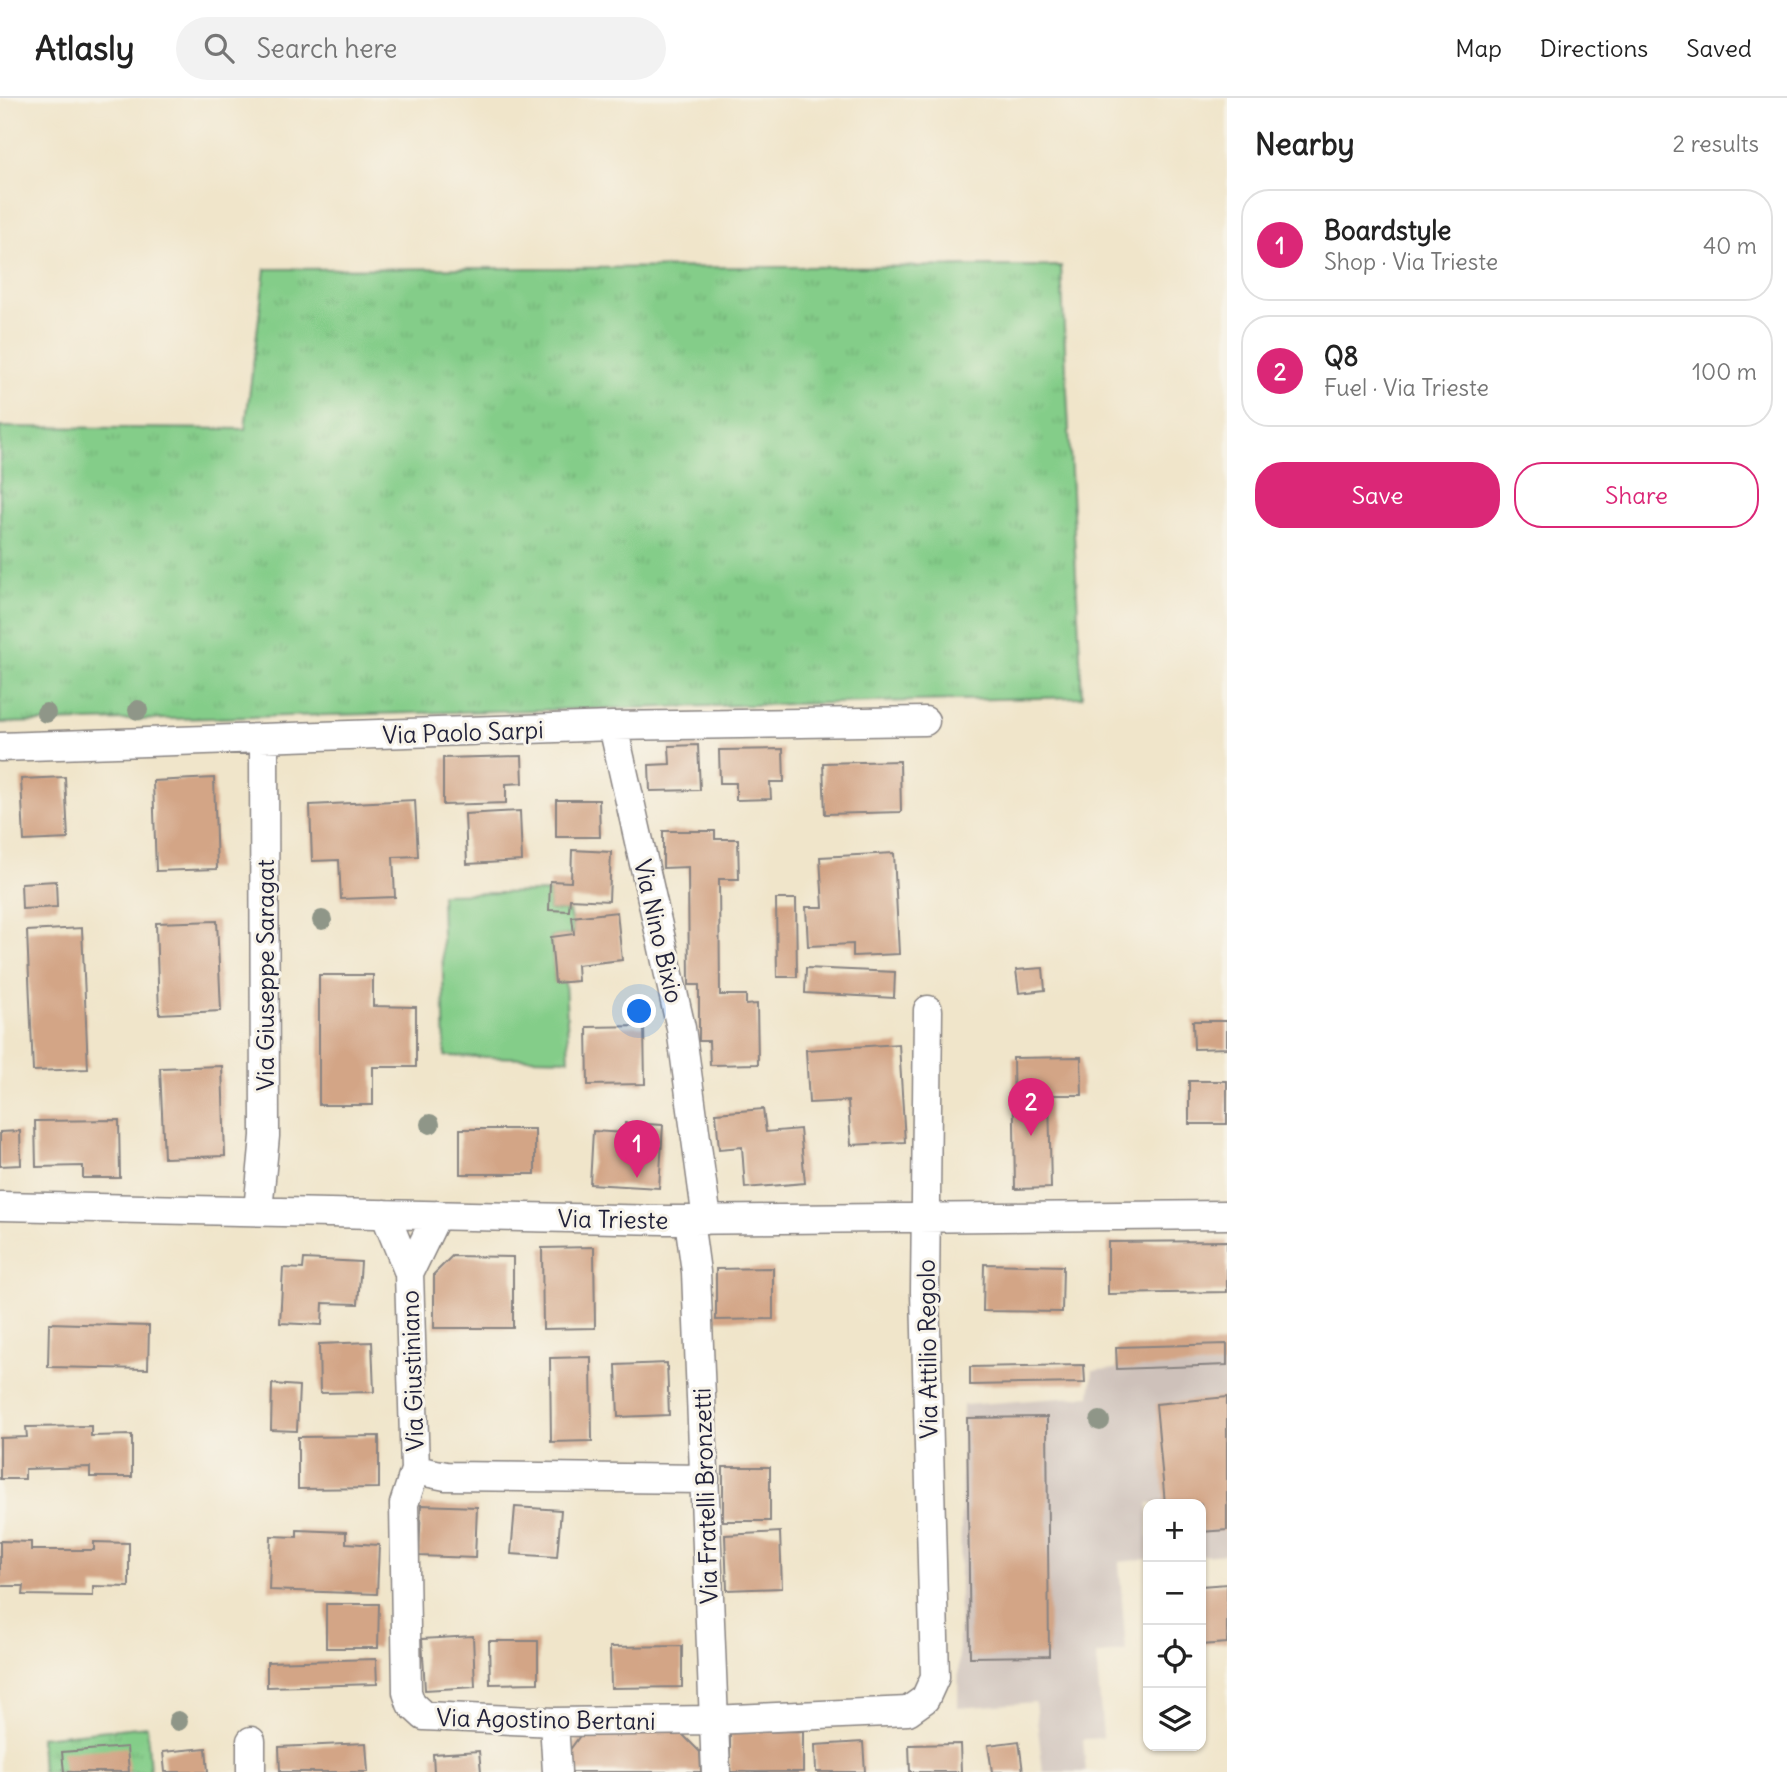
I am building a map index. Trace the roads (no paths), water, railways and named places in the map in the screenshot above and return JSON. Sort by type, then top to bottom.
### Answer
[{"type":"street","name":"Via Paolo Sarpi","points":[[0,747],[613,726],[925,721]]},
{"type":"street","name":"Via Nino Bixio","points":[[613,726],[681,1028],[698,1220]]},
{"type":"street","name":"Via Giuseppe Saragat","points":[[258,1211],[265,1136],[264,739]]},
{"type":"street","name":"Via Attilio Regolo","points":[[928,1010],[926,1217],[935,1677],[932,1687]]},
{"type":"street","name":"Via Trieste","points":[[0,1206],[698,1220],[1227,1215]]},
{"type":"street","name":"Via Giustiniano","points":[[385,1214],[409,1272],[415,1470]]},
{"type":"street","name":"Via Giustiniano","points":[[409,1272],[437,1216]]},
{"type":"street","name":"Via Fratelli Bronzetti","points":[[698,1220],[696,1272],[716,1772]]},
{"type":"street","name":"Via Agostino Bertani","points":[[415,1470],[404,1504],[408,1699],[415,1709],[428,1718],[555,1722],[713,1720],[908,1710],[925,1699],[932,1687]]},
{"type":"street","points":[[415,1470],[446,1476],[705,1479]]},
{"type":"street","points":[[555,1722],[558,1772]]},
{"type":"street","points":[[251,1741],[251,1772]]},
{"type":"place","name":"Q8","points":[[1031,1136]]},
{"type":"place","name":"Boardstyle","points":[[637,1178]]}]
